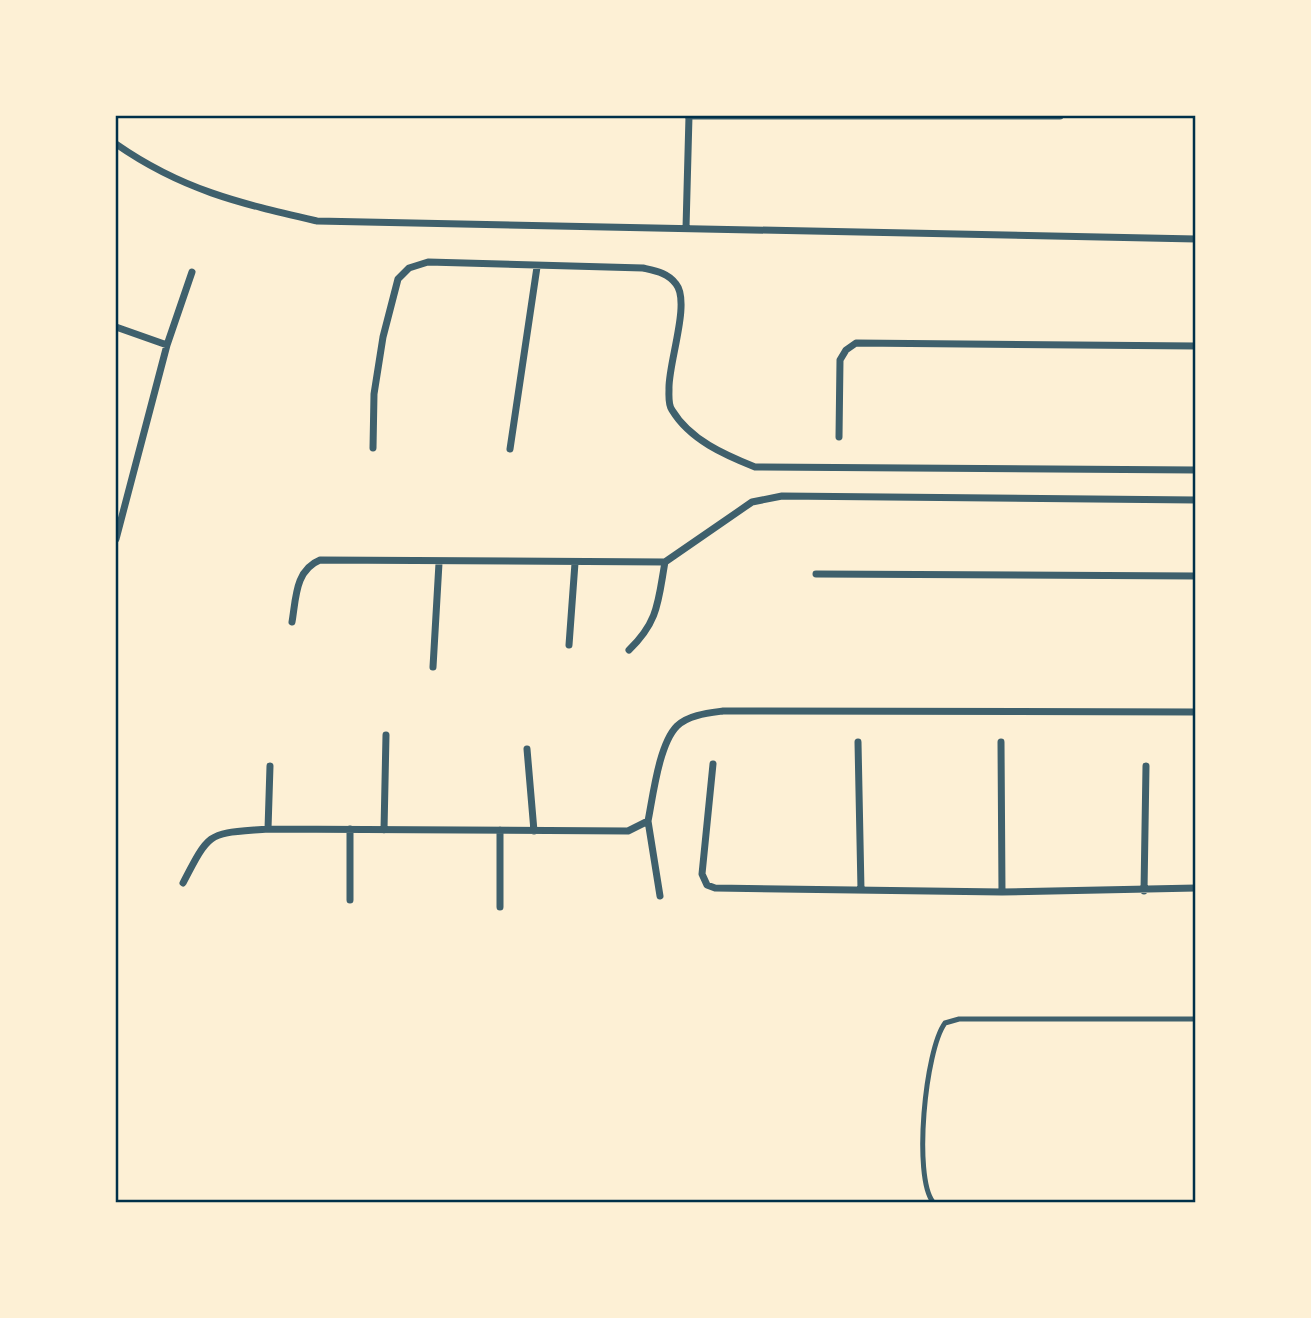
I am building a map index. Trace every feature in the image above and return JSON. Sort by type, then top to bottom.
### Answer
[{"type":"street","points":[[686,228],[689,116],[1060,116]]},
{"type":"street","points":[[116,144],[152,169],[227,200],[317,221],[1195,239]]},
{"type":"street","points":[[373,448],[374,394],[383,337],[398,279],[410,268],[428,262],[643,268],[666,274],[679,286],[682,306],[668,372],[670,408],[690,432],[724,454],[755,467],[1195,470]]},
{"type":"street","points":[[510,449],[537,267]]},
{"type":"street","points":[[116,539],[167,345],[192,272]]},
{"type":"street","points":[[116,327],[167,345]]},
{"type":"street","points":[[839,437],[840,360],[846,350],[856,343],[1195,346]]},
{"type":"street","points":[[292,622],[300,578],[308,565],[320,560],[439,563],[665,562],[752,502],[782,496],[1195,500]]},
{"type":"street","points":[[629,650],[649,631],[657,607],[665,562]]},
{"type":"street","points":[[433,667],[439,563]]},
{"type":"street","points":[[569,645],[575,563]]},
{"type":"street","points":[[816,574],[1195,576]]},
{"type":"street","points":[[660,896],[648,821],[665,747],[677,726],[696,715],[723,710],[1195,712]]},
{"type":"street","points":[[384,830],[386,736]]},
{"type":"street","points":[[858,742],[861,890]]},
{"type":"street","points":[[1000,743],[1002,892]]},
{"type":"street","points":[[527,749],[534,831]]},
{"type":"street","points":[[713,764],[702,874],[707,885],[1002,892],[1195,888]]},
{"type":"street","points":[[268,829],[270,765]]},
{"type":"street","points":[[1144,891],[1146,766]]},
{"type":"street","points":[[183,883],[203,843],[214,836],[268,829],[614,832],[628,831],[648,821]]},
{"type":"street","points":[[349,900],[350,829]]},
{"type":"street","points":[[500,830],[500,907]]},
{"type":"lane","points":[[933,1202],[926,1189],[924,1105],[930,1056],[945,1023],[959,1019],[1195,1019]]}]
